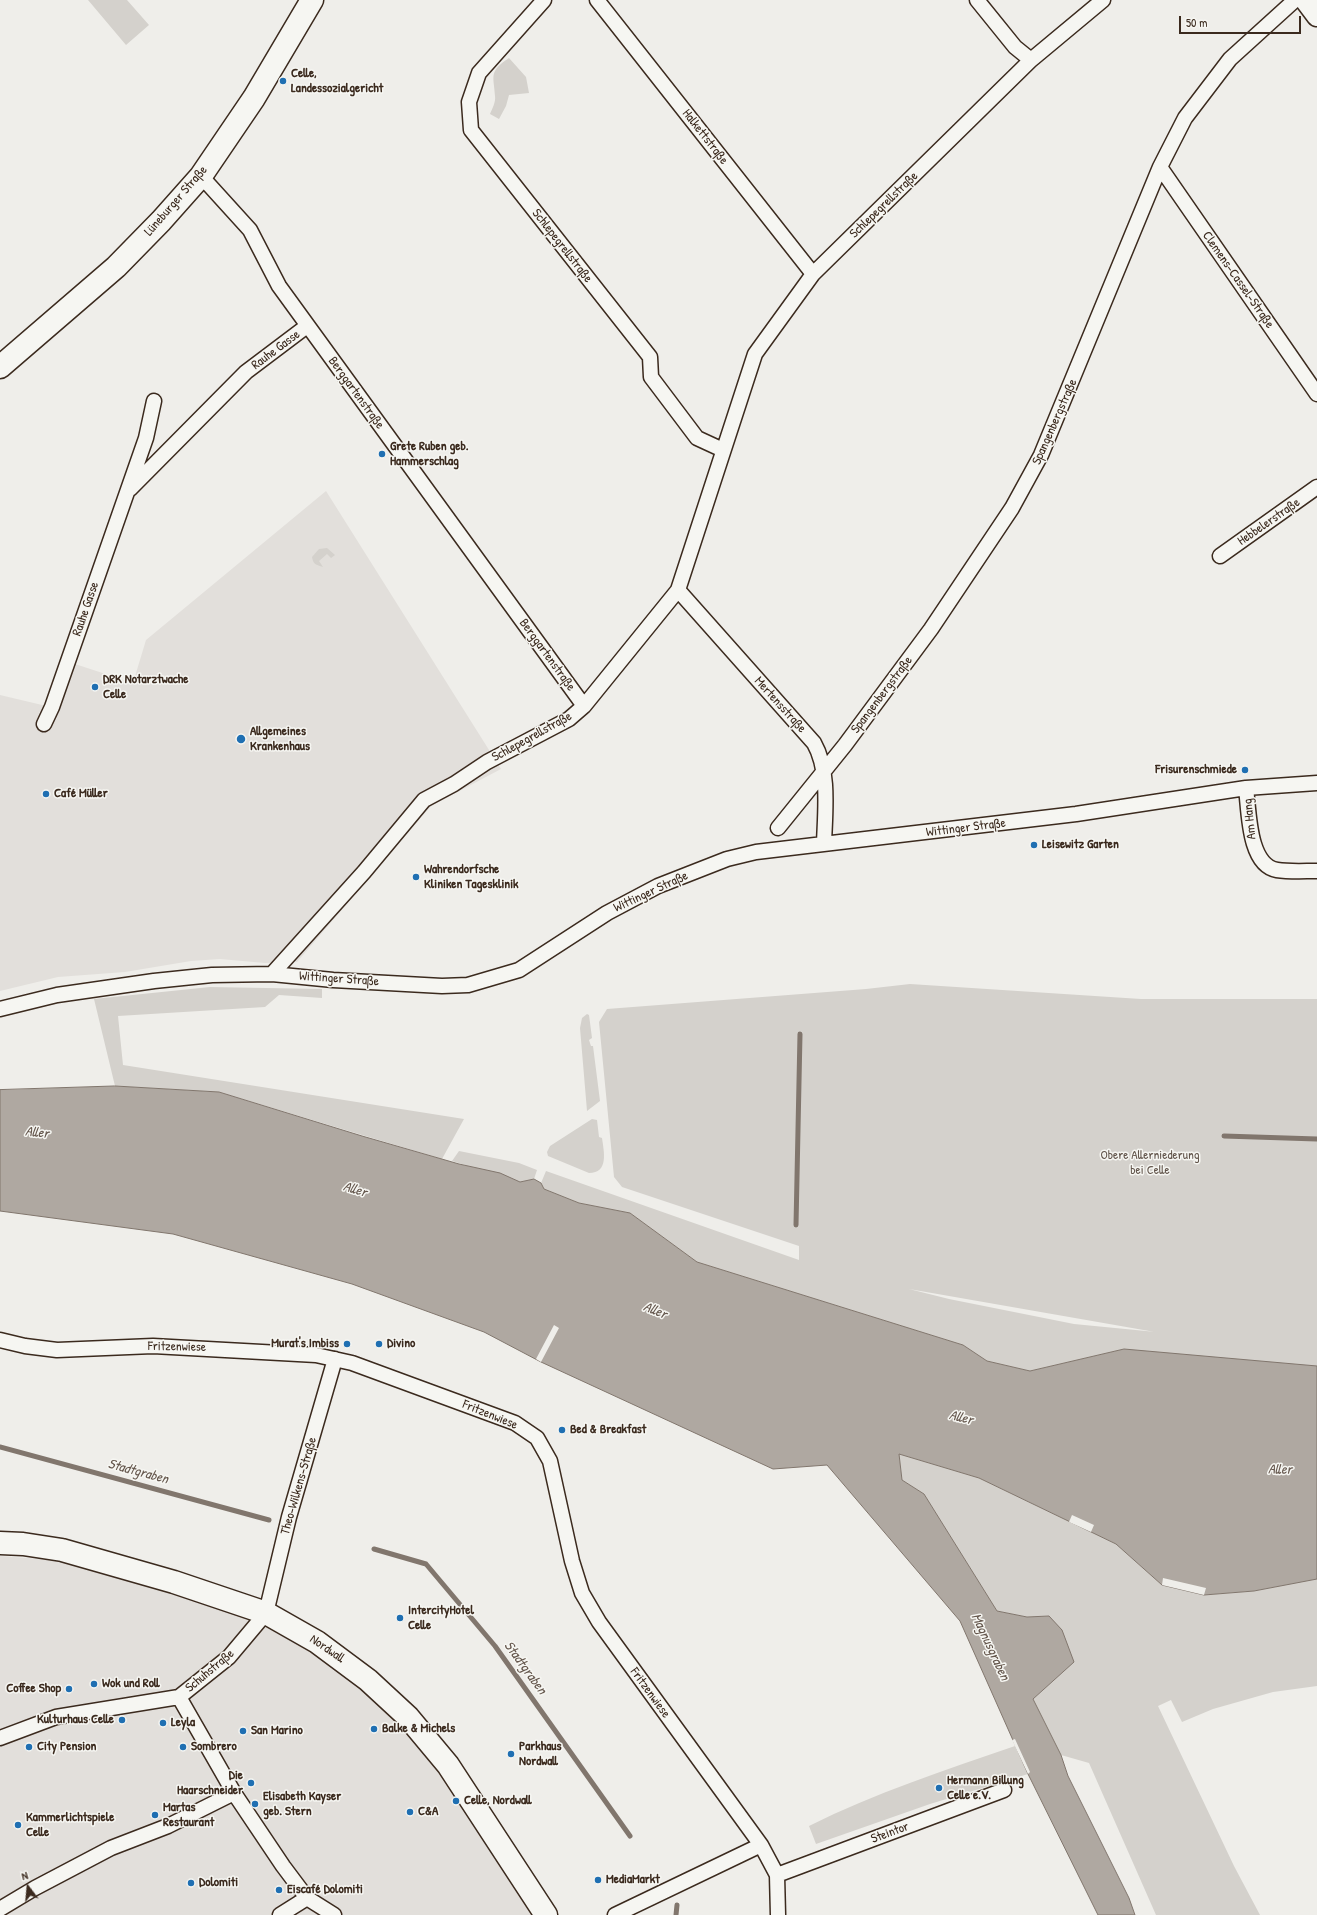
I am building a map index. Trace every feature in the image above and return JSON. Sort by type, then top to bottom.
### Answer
[{"type":"main road","name":"Lüneburger Straße","points":[[0,367],[116,267],[201,176],[254,98],[312,0]]},
{"type":"main road","name":"Nordwall","points":[[0,1543],[23,1544],[88,1556],[234,1601],[266,1613],[342,1658],[408,1717],[448,1765],[546,1915]]},
{"type":"street","name":"Schlepegrellstraße","points":[[544,0],[479,73],[469,102],[471,130],[650,357],[650,377],[697,438],[723,450]]},
{"type":"street","name":"Halkettstraße","points":[[597,0],[813,274]]},
{"type":"street","points":[[977,0],[1015,48],[1030,60]]},
{"type":"street","name":"Schlepegrellstraße","points":[[272,974],[350,888],[424,800],[454,784],[486,762],[569,719],[584,706],[678,590],[755,354],[813,274],[1030,60],[1103,0]]},
{"type":"street","name":"Spangenbergstraße","points":[[778,828],[931,629],[1012,508],[1041,455],[1160,167],[1185,118],[1230,59],[1295,0]]},
{"type":"street","points":[[1305,0],[1317,16]]},
{"type":"street","name":"Clemens-Cassel-Straße","points":[[1160,167],[1317,394]]},
{"type":"street","name":"Berggartenstraße","points":[[201,176],[250,230],[279,286],[307,326],[584,706]]},
{"type":"street","name":"Rauhe Gasse","points":[[127,492],[246,372],[307,326]]},
{"type":"street","name":"Rauhe Gasse","points":[[44,724],[52,707],[146,438],[154,401]]},
{"type":"street","name":"Hebbelerstraße","points":[[1220,556],[1317,487]]},
{"type":"street","name":"Mertensstraße","points":[[678,590],[814,743],[821,755],[824,770],[824,844]]},
{"type":"street","name":"Wittinger Straße","points":[[0,1009],[57,995],[154,981],[212,975],[272,974],[348,981],[442,986],[468,985],[519,970],[607,913],[658,886],[727,859],[756,852],[1076,814],[1246,788],[1317,783]]},
{"type":"street","name":"Am Hang","points":[[1246,788],[1253,846],[1262,861],[1275,870],[1317,871]]},
{"type":"street","name":"Fritzenwiese","points":[[0,1340],[25,1346],[57,1350],[153,1346],[316,1355],[352,1363],[515,1423],[537,1438],[550,1461],[572,1561],[582,1593],[599,1622],[761,1845],[777,1875],[778,1915]]},
{"type":"street","name":"Theo-Wilkens-Straße","points":[[266,1613],[289,1517],[335,1359]]},
{"type":"street","name":"Schuhstraße","points":[[0,1738],[56,1716],[179,1697],[229,1657],[266,1613]]},
{"type":"street","points":[[179,1697],[234,1793],[306,1898],[334,1915]]},
{"type":"street","name":"Steintor","points":[[777,1875],[1004,1790]]},
{"type":"street","points":[[0,1909],[35,1888],[111,1848],[168,1826],[234,1793]]},
{"type":"street","points":[[615,1915],[761,1845]]},
{"type":"street","points":[[280,1915],[306,1898]]},
{"type":"shaded area","name":"Allgemeines Krankenhaus","points":[[326,491],[501,769],[431,806],[297,962],[265,963],[220,959],[191,961],[125,972],[58,977],[0,991],[0,695],[59,709],[75,664],[133,683],[146,640]]},
{"type":"shaded area","points":[[0,1556],[40,1559],[127,1572],[265,1625],[356,1678],[446,1767],[536,1915],[0,1915]]},
{"type":"green space","points":[[88,0],[127,0],[149,25],[126,45]]},
{"type":"green space","points":[[509,58],[526,77],[529,93],[509,95],[506,106],[499,119],[490,114],[495,98],[493,79],[495,71],[498,67]]},
{"type":"green space","points":[[327,548],[335,555],[331,558],[327,554],[319,561],[323,567],[318,566],[313,561],[312,557],[319,549]]},
{"type":"green space","name":"Obere Allerniederung bei Celle","points":[[910,984],[1141,999],[1317,999],[1317,1686],[1273,1692],[1213,1709],[1182,1722],[1171,1700],[1158,1706],[1234,1866],[1260,1915],[1156,1915],[1089,1763],[1061,1755],[1033,1699],[1073,1662],[1049,1616],[1027,1617],[997,1611],[924,1494],[902,1480],[899,1454],[979,1478],[1116,1544],[1162,1585],[1204,1595],[1254,1591],[1276,1587],[1124,1349],[1030,1371],[987,1361],[963,1345],[697,1262],[630,1213],[579,1203],[544,1189],[541,1183],[546,1171],[799,1260],[799,1246],[622,1187],[614,1177],[599,1022],[607,1009],[866,989]],"holes":[[[909,1289],[1154,1332],[1074,1324],[949,1299]]]},
{"type":"green space","points":[[210,987],[322,989],[322,998],[279,995],[265,1007],[118,1016],[123,1065],[464,1119],[442,1159],[219,1092],[115,1086],[94,999]]},
{"type":"green space","points":[[587,1014],[589,1015],[592,1038],[589,1040],[591,1046],[593,1046],[600,1101],[587,1111],[580,1028],[582,1018]]},
{"type":"green space","points":[[592,1119],[597,1120],[599,1137],[602,1138],[604,1149],[604,1161],[600,1170],[589,1173],[548,1156],[547,1152],[550,1146]]},
{"type":"green space","points":[[459,1151],[519,1163],[537,1170],[534,1179],[520,1182],[452,1161]]},
{"type":"green space","name":"Hermann Billung Celle e.V.","points":[[1015,1746],[1028,1774],[930,1804],[816,1844],[809,1826],[859,1803],[936,1773]]},
{"type":"water","points":[[115,1086],[219,1092],[459,1164],[500,1173],[520,1182],[534,1179],[541,1183],[544,1189],[579,1203],[630,1213],[697,1262],[963,1345],[987,1361],[1030,1371],[1124,1349],[1317,1366],[1317,1579],[1254,1591],[1204,1595],[1162,1585],[1116,1544],[979,1478],[899,1454],[902,1480],[924,1494],[997,1611],[1027,1617],[1049,1616],[1062,1630],[1074,1662],[1033,1699],[1061,1755],[1068,1776],[1129,1898],[1135,1915],[1098,1915],[1028,1774],[960,1621],[827,1465],[773,1469],[541,1362],[484,1332],[352,1284],[173,1234],[0,1211],[0,1090]]},
{"type":"pier","points":[[554,1325],[559,1328],[541,1362],[536,1359]]},
{"type":"pier","points":[[1072,1515],[1094,1525],[1091,1532],[1069,1522]]},
{"type":"pier","points":[[1163,1578],[1206,1588],[1204,1595],[1162,1585]]},
{"type":"pier","points":[[1015,1739],[1030,1772],[1028,1774],[1012,1740]]},
{"type":"waterway","points":[[796,1225],[800,1034]]},
{"type":"waterway","points":[[1224,1136],[1317,1139]]},
{"type":"waterway","name":"Stadtgraben","points":[[0,1447],[269,1520]]},
{"type":"waterway","name":"Stadtgraben","points":[[374,1549],[426,1564],[495,1646],[630,1836]]},
{"type":"waterway","name":"Stadtgraben","points":[[676,1915],[677,1905]]},
{"type":"place","name":"Celle, Landessozialgericht","points":[[283,81]]},
{"type":"place","name":"Grete Ruben geb. Hammerschlag","points":[[382,454]]},
{"type":"place","name":"DRK Notarztwache Celle","points":[[95,687]]},
{"type":"place","name":"Allgemeines Krankenhaus","points":[[241,739]]},
{"type":"place","name":"Frisurenschmiede","points":[[1245,770]]},
{"type":"place","name":"Café Müller","points":[[46,794]]},
{"type":"place","name":"Leisewitz Garten","points":[[1034,845]]},
{"type":"place","name":"Wahrendorfsche Kliniken Tagesklinik","points":[[416,877]]},
{"type":"place","name":"Murat's Imbiss","points":[[347,1344]]},
{"type":"place","name":"Divino","points":[[379,1344]]},
{"type":"place","name":"Bed & Breakfast","points":[[562,1430]]},
{"type":"place","name":"IntercityHotel Celle","points":[[400,1618]]},
{"type":"place","name":"Wok und Roll","points":[[94,1684]]},
{"type":"place","name":"Coffee Shop","points":[[69,1689]]},
{"type":"place","name":"Kulturhaus Celle","points":[[122,1720]]},
{"type":"place","name":"Leyla","points":[[163,1723]]},
{"type":"place","name":"Balke & Michels","points":[[374,1729]]},
{"type":"place","name":"San Marino","points":[[243,1731]]},
{"type":"place","name":"City Pension","points":[[29,1747]]},
{"type":"place","name":"Sombrero","points":[[183,1747]]},
{"type":"place","name":"Parkhaus Nordwall","points":[[511,1754]]},
{"type":"place","name":"Die Haarschneider","points":[[251,1783]]},
{"type":"place","name":"Hermann Billung Celle e.V.","points":[[939,1788]]},
{"type":"place","name":"Celle, Nordwall","points":[[456,1801]]},
{"type":"place","name":"Elisabeth Kayser geb. Stern","points":[[255,1804]]},
{"type":"place","name":"C&A","points":[[410,1812]]},
{"type":"place","name":"Martas Restaurant","points":[[155,1815]]},
{"type":"place","name":"Kammerlichtspiele Celle","points":[[18,1825]]},
{"type":"place","name":"MediaMarkt","points":[[598,1880]]},
{"type":"place","name":"Dolomiti","points":[[191,1883]]},
{"type":"place","name":"Eiscafé Dolomiti","points":[[279,1890]]},
{"type":"water label","name":"Aller","points":[[37,1133]]},
{"type":"water label","name":"Aller","points":[[355,1190]]},
{"type":"water label","name":"Aller","points":[[655,1311]]},
{"type":"water label","name":"Aller","points":[[961,1418]]},
{"type":"water label","name":"Aller","points":[[1280,1470]]},
{"type":"water label","name":"Magnusgraben","points":[[990,1647]]}]
